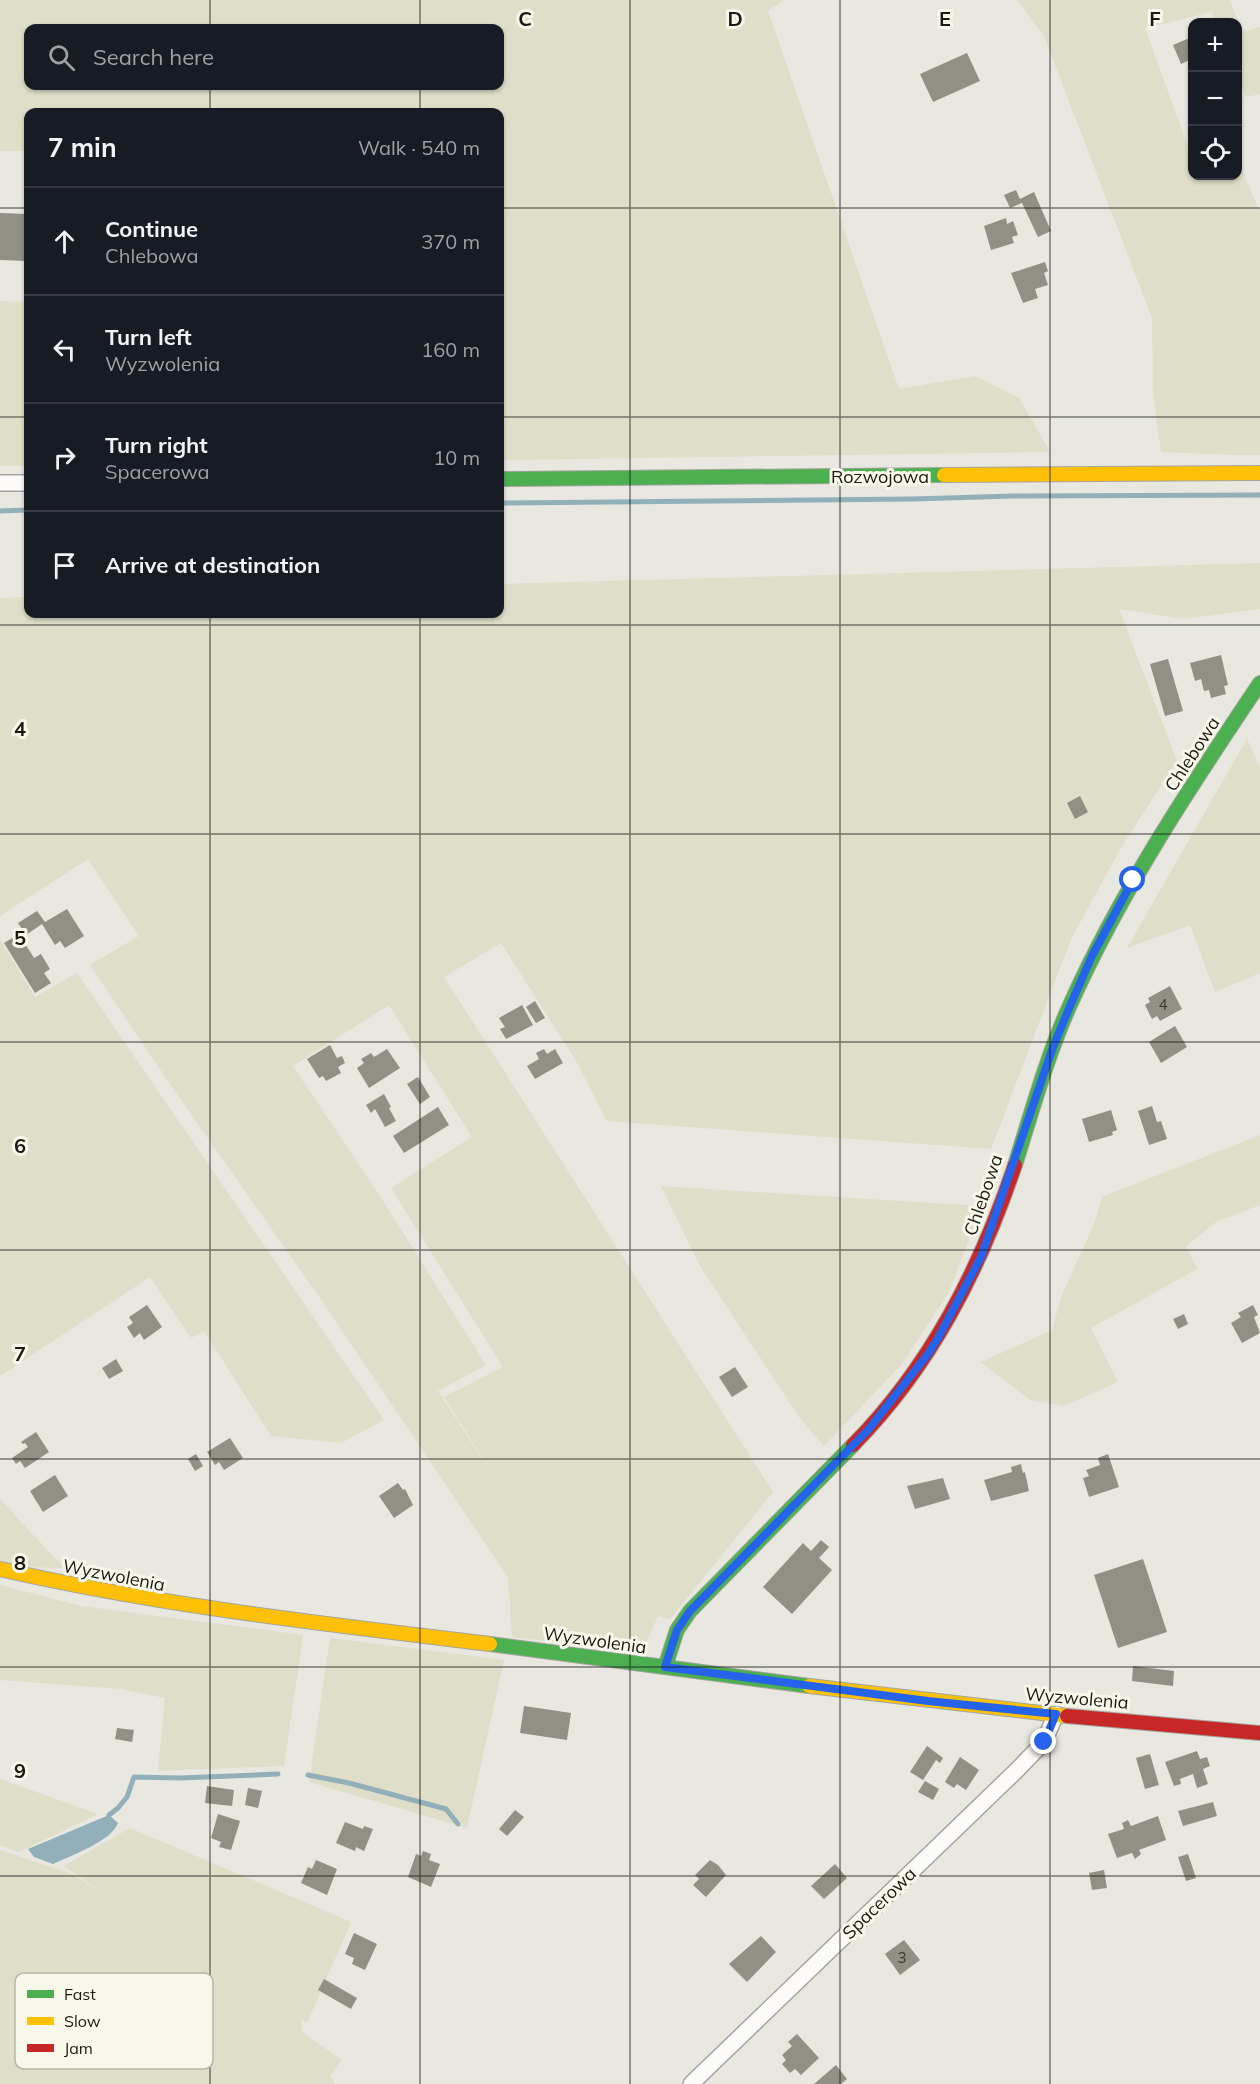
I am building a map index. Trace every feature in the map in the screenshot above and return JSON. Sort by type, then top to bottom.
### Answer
[{"type":"street","name":"Rozwojowa","points":[[504,479],[1260,473]]},
{"type":"street","points":[[0,483],[24,483]]},
{"type":"street","name":"Chlebowa","points":[[665,1667],[677,1630],[690,1611],[868,1430],[938,1338],[981,1257],[1053,1047],[1092,956],[1154,845],[1260,683]]},
{"type":"street","name":"Wyzwolenia","points":[[0,1569],[130,1598],[204,1609],[916,1700],[1260,1733]]},
{"type":"street","name":"Spacerowa","points":[[691,2084],[1016,1771],[1044,1742],[1056,1714]]},
{"type":"green space","points":[[0,0],[784,0],[768,11],[899,389],[975,376],[1019,398],[1050,452],[504,460],[504,108],[24,108],[24,151],[0,151]]},
{"type":"green space","points":[[1017,0],[1230,0],[1237,18],[1214,18],[1212,12],[1145,28],[1188,147],[1188,180],[1242,180],[1242,170],[1260,212],[1260,455],[1161,452],[1153,393],[1152,318],[1044,36]]},
{"type":"green space","points":[[1260,27],[1260,94],[1246,97],[1242,86],[1242,32]]},
{"type":"green space","points":[[0,301],[24,302],[24,466],[0,466]]},
{"type":"green space","points":[[1260,563],[1260,609],[1183,619],[1119,609],[1177,761],[1122,846],[1071,939],[991,1149],[607,1121],[575,1059],[501,943],[444,977],[773,1492],[670,1619],[658,1616],[642,1652],[512,1637],[508,1577],[322,1301],[172,1087],[90,965],[139,936],[88,859],[0,916],[0,598],[24,597],[24,618],[504,618],[504,584]],"holes":[[[389,1005],[472,1137],[391,1188],[503,1367],[444,1397],[508,1498],[438,1391],[486,1365],[380,1196],[293,1066]]]},
{"type":"green space","points":[[1247,739],[1260,767],[1260,973],[1215,992],[1190,925],[1127,948]]},
{"type":"green space","points":[[0,940],[35,997],[77,973],[384,1420],[341,1443],[271,1436],[204,1331],[191,1338],[150,1277],[0,1376]]},
{"type":"green space","points":[[1260,1135],[1260,1205],[1216,1222],[1186,1246],[1197,1269],[1091,1328],[1118,1382],[1064,1406],[1030,1400],[981,1362],[1052,1330],[1062,1295],[1094,1224],[1102,1197]]},
{"type":"green space","points":[[661,1186],[982,1206],[949,1292],[902,1364],[824,1446],[799,1417],[700,1266]]},
{"type":"green space","points":[[0,1499],[64,1568],[21,1567],[0,1562]]},
{"type":"green space","points":[[0,1585],[81,1606],[303,1635],[284,1766],[158,1771],[165,1698],[121,1689],[0,1680]]},
{"type":"green space","points":[[330,1638],[504,1660],[467,1828],[309,1782]]},
{"type":"green space","points":[[0,1779],[98,1814],[19,1852],[0,1845]]},
{"type":"green space","points":[[130,1828],[351,1922],[307,2023],[301,2020],[302,2032],[342,2060],[330,2076],[335,2084],[0,2084],[0,1850],[72,1874],[103,1893],[64,1866]]},
{"type":"water","points":[[109,1815],[118,1823],[108,1836],[53,1864],[34,1857],[28,1849]]},
{"type":"building","points":[[1188,39],[1188,61],[1181,64],[1173,45]]},
{"type":"building","points":[[967,53],[980,81],[933,102],[920,74]]},
{"type":"building","points":[[1016,190],[1020,199],[1034,192],[1051,231],[1038,237],[1022,203],[1010,208],[1004,195]]},
{"type":"building","points":[[0,213],[24,214],[24,261],[0,260]]},
{"type":"building","points":[[1006,218],[1007,224],[1013,221],[1018,235],[1012,237],[1014,243],[991,250],[984,226]]},
{"type":"building","points":[[1045,262],[1048,271],[1044,273],[1048,285],[1035,289],[1038,298],[1023,303],[1011,273]]},
{"type":"building","points":[[1221,655],[1228,685],[1224,686],[1226,694],[1211,698],[1209,690],[1204,691],[1201,679],[1195,681],[1190,663]]},
{"type":"building","points":[[1168,659],[1183,711],[1165,716],[1150,664]]},
{"type":"building","points":[[1080,796],[1088,812],[1075,819],[1067,803]]},
{"type":"building","points":[[67,909],[84,936],[65,948],[60,941],[55,945],[42,924],[26,935],[18,923],[37,911],[45,922]]},
{"type":"building","points":[[19,934],[34,958],[41,954],[50,969],[44,973],[51,983],[35,993],[4,943]]},
{"type":"building","points":[[1170,986],[1182,1009],[1160,1021],[1157,1016],[1152,1019],[1145,1005],[1150,1002],[1148,998]]},
{"type":"building","points":[[535,1001],[545,1018],[536,1023],[526,1007]]},
{"type":"building","points":[[522,1005],[533,1025],[506,1039],[500,1029],[505,1027],[499,1018]]},
{"type":"building","points":[[1175,1026],[1187,1047],[1161,1063],[1149,1042]]},
{"type":"building","points":[[330,1045],[337,1058],[342,1056],[345,1063],[338,1067],[341,1073],[326,1081],[323,1076],[319,1078],[307,1059]]},
{"type":"building","points":[[387,1049],[400,1068],[369,1088],[357,1068],[364,1063],[361,1059],[371,1053],[374,1057]]},
{"type":"building","points":[[544,1049],[547,1054],[555,1049],[563,1063],[535,1079],[527,1066],[539,1059],[536,1053]]},
{"type":"building","points":[[418,1077],[430,1097],[420,1104],[407,1084]]},
{"type":"building","points":[[384,1094],[396,1121],[385,1127],[375,1109],[371,1113],[366,1105]]},
{"type":"building","points":[[1152,1106],[1157,1122],[1161,1121],[1167,1139],[1149,1145],[1138,1111]]},
{"type":"building","points":[[438,1107],[449,1125],[404,1153],[393,1136]]},
{"type":"building","points":[[1111,1110],[1117,1130],[1112,1132],[1113,1135],[1089,1142],[1082,1119]]},
{"type":"building","points":[[147,1305],[162,1327],[144,1340],[140,1333],[134,1338],[127,1327],[133,1323],[129,1317]]},
{"type":"building","points":[[1253,1305],[1258,1315],[1254,1317],[1260,1333],[1242,1343],[1231,1323],[1241,1317],[1238,1313]]},
{"type":"building","points":[[1184,1314],[1188,1324],[1178,1329],[1173,1319]]},
{"type":"building","points":[[116,1359],[123,1371],[109,1379],[102,1368]]},
{"type":"building","points":[[735,1367],[748,1387],[732,1397],[719,1377]]},
{"type":"building","points":[[36,1432],[49,1452],[25,1468],[20,1461],[16,1464],[12,1458],[28,1447],[21,1442]]},
{"type":"building","points":[[230,1438],[243,1458],[224,1470],[219,1462],[215,1465],[207,1452]]},
{"type":"building","points":[[196,1454],[203,1466],[195,1471],[188,1459]]},
{"type":"building","points":[[1108,1454],[1119,1487],[1089,1497],[1083,1478],[1089,1476],[1086,1470],[1100,1465],[1098,1458]]},
{"type":"building","points":[[1021,1464],[1029,1491],[991,1501],[984,1480],[1012,1472],[1011,1467]]},
{"type":"building","points":[[55,1475],[68,1496],[43,1512],[30,1491]]},
{"type":"building","points":[[943,1478],[950,1499],[915,1509],[907,1486]]},
{"type":"building","points":[[398,1483],[403,1490],[405,1489],[413,1505],[394,1518],[379,1496]]},
{"type":"building","points":[[821,1540],[829,1547],[819,1558],[832,1570],[792,1614],[763,1587],[803,1543],[811,1551]]},
{"type":"building","points":[[1143,1559],[1167,1632],[1118,1648],[1094,1575]]},
{"type":"building","points":[[1133,1666],[1174,1671],[1173,1686],[1132,1681]]},
{"type":"building","points":[[524,1706],[571,1713],[567,1740],[520,1733]]},
{"type":"building","points":[[117,1728],[134,1730],[132,1742],[115,1739]]},
{"type":"building","points":[[927,1746],[943,1758],[940,1763],[936,1760],[923,1780],[910,1772]]},
{"type":"building","points":[[1197,1751],[1200,1759],[1207,1757],[1210,1766],[1203,1769],[1208,1784],[1197,1788],[1193,1774],[1180,1779],[1181,1784],[1174,1786],[1165,1762]]},
{"type":"building","points":[[1150,1754],[1159,1785],[1145,1789],[1136,1758]]},
{"type":"building","points":[[960,1757],[979,1770],[966,1790],[957,1784],[954,1788],[945,1782]]},
{"type":"building","points":[[925,1781],[939,1789],[933,1800],[918,1792]]},
{"type":"building","points":[[207,1786],[234,1790],[232,1806],[205,1803]]},
{"type":"building","points":[[248,1788],[262,1791],[258,1808],[245,1805]]},
{"type":"building","points":[[1213,1802],[1217,1816],[1183,1826],[1178,1811]]},
{"type":"building","points":[[515,1810],[524,1817],[507,1836],[499,1829]]},
{"type":"building","points":[[218,1814],[240,1821],[231,1850],[219,1847],[221,1842],[211,1838]]},
{"type":"building","points":[[1158,1816],[1166,1840],[1139,1850],[1141,1854],[1135,1859],[1132,1853],[1117,1858],[1108,1834],[1124,1829],[1122,1823],[1128,1820],[1131,1826]]},
{"type":"building","points":[[345,1822],[363,1829],[364,1826],[373,1829],[364,1851],[356,1847],[355,1851],[336,1843]]},
{"type":"building","points":[[423,1851],[431,1854],[429,1860],[440,1864],[431,1887],[408,1877],[416,1854],[421,1856]]},
{"type":"building","points":[[1188,1854],[1196,1878],[1186,1881],[1178,1857]]},
{"type":"building","points":[[316,1860],[337,1869],[327,1895],[301,1883],[308,1867],[312,1869]]},
{"type":"building","points":[[710,1860],[718,1865],[726,1875],[706,1897],[693,1885],[699,1879],[695,1875]]},
{"type":"building","points":[[835,1864],[847,1878],[824,1899],[811,1886]]},
{"type":"building","points":[[1104,1870],[1107,1888],[1092,1890],[1089,1873]]},
{"type":"building","points":[[354,1933],[377,1944],[365,1970],[352,1964],[354,1958],[345,1954]]},
{"type":"building","points":[[761,1936],[776,1952],[747,1982],[729,1964]]},
{"type":"building","points":[[904,1940],[920,1960],[900,1975],[885,1954]]},
{"type":"building","points":[[324,1979],[357,1998],[351,2009],[318,1990]]},
{"type":"building","points":[[797,2034],[819,2058],[801,2075],[795,2069],[790,2073],[782,2064],[786,2060],[782,2055],[792,2046],[788,2042]]},
{"type":"building","points":[[836,2065],[847,2079],[841,2084],[814,2084]]},
{"type":"waterway","points":[[504,503],[1260,495]]},
{"type":"waterway","points":[[0,511],[24,510]]},
{"type":"waterway","points":[[109,1815],[127,1797],[134,1777],[180,1778],[278,1774]]},
{"type":"waterway","points":[[308,1775],[349,1783],[446,1809],[458,1824]]},
{"type":"traffic: fast","points":[[504,479],[944,475]]},
{"type":"traffic: fast","points":[[1015,1165],[1054,1044],[1070,1005],[1111,921],[1158,840],[1260,683]]},
{"type":"traffic: fast","points":[[665,1667],[677,1630],[690,1611],[853,1445]]},
{"type":"traffic: fast","points":[[490,1644],[809,1686]]},
{"type":"traffic: slow","points":[[944,475],[1260,473]]},
{"type":"traffic: slow","points":[[0,1569],[183,1604],[490,1644]]},
{"type":"traffic: slow","points":[[809,1686],[1067,1716]]},
{"type":"traffic: jam","points":[[853,1445],[906,1383],[950,1314],[986,1242],[1015,1165]]},
{"type":"traffic: jam","points":[[1067,1716],[1260,1733]]},
{"type":"route","points":[[1044,1742],[1056,1714],[928,1701],[665,1667],[677,1630],[690,1611],[808,1488],[868,1430],[894,1399],[938,1338],[981,1257],[1040,1083],[1070,1006],[1092,956],[1133,880]]}]
